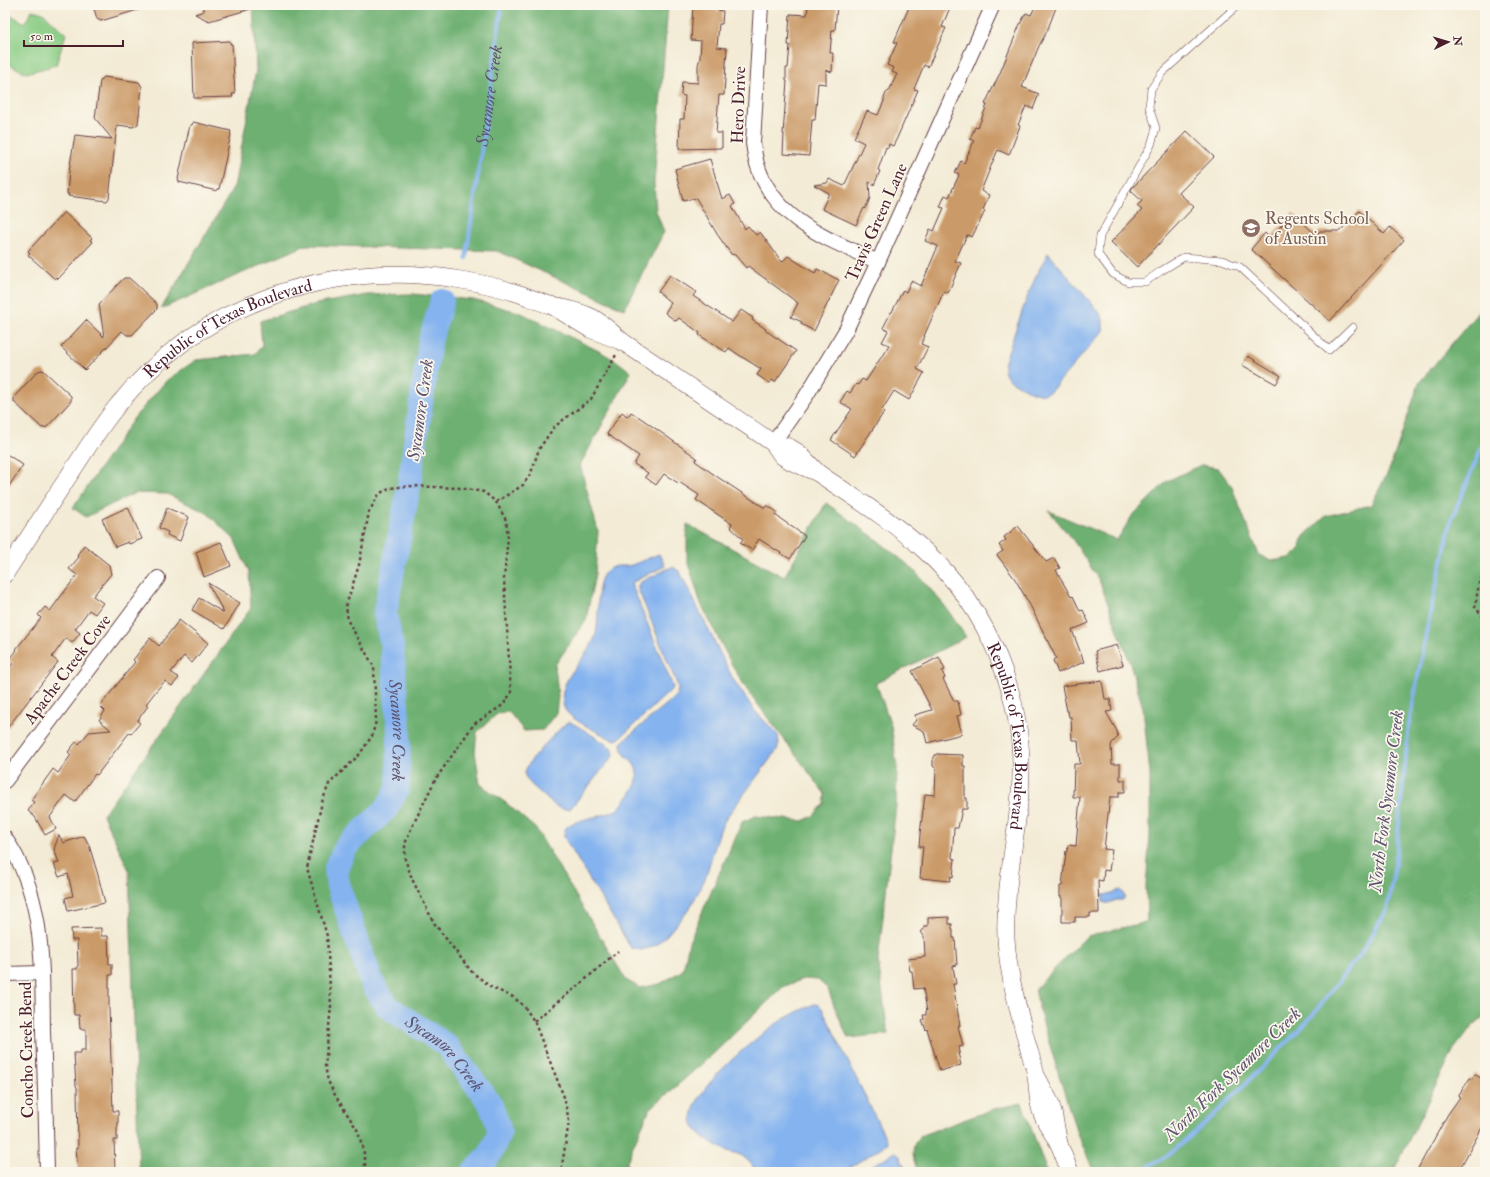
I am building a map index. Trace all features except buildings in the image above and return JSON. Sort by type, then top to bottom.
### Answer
[{"type":"street","name":"Hero Drive","points":[[762,5],[753,143],[756,163],[764,183],[773,198],[782,208],[806,228],[878,262]]},
{"type":"street","name":"Travis Green Lane","points":[[773,443],[806,396],[846,330],[993,5]]},
{"type":"street","name":"Republic of Texas Boulevard","points":[[5,574],[77,462],[119,404],[143,377],[175,349],[226,316],[264,298],[295,288],[350,277],[386,275],[430,276],[473,282],[498,288],[551,305],[773,443],[782,456],[818,473],[891,523],[942,567],[979,618],[1000,661],[1017,725],[1020,745],[1021,792],[1007,894],[1006,939],[1013,985],[1036,1075],[1039,1105],[1042,1115],[1059,1144],[1070,1172]]},
{"type":"street","name":"Apache Creek Cove","points":[[5,781],[158,578]]},
{"type":"street","name":"Concho Creek Bend","points":[[5,838],[20,863],[28,882],[34,900],[39,933],[42,973],[47,1172]]},
{"type":"street","points":[[5,974],[42,973]]},
{"type":"lane","points":[[1238,5],[1162,73],[1152,90],[1150,107],[1156,128],[1151,145],[1100,236],[1098,254],[1113,274],[1128,282],[1145,282],[1160,271],[1184,258],[1222,260],[1240,268],[1329,350],[1352,327]]},
{"type":"path","points":[[496,502],[523,485],[531,473],[539,449],[554,427],[591,399],[619,348]]},
{"type":"path","points":[[365,1172],[365,1157],[358,1131],[335,1095],[328,1081],[324,1066],[330,1006],[327,936],[307,868],[322,802],[329,784],[359,755],[372,736],[376,721],[374,667],[348,621],[346,606],[359,565],[369,512],[379,494],[389,488],[409,486],[461,488],[484,492],[496,502],[506,520],[508,536],[504,579],[511,693],[503,705],[474,724],[435,780],[405,844],[405,859],[412,879],[434,923],[471,970],[491,987],[513,997],[524,1006],[534,1021],[564,1097],[569,1121],[561,1172]]},
{"type":"path","points":[[1485,571],[1479,584],[1475,607],[1485,619]]},
{"type":"path","points":[[534,1021],[618,951]]},
{"type":"green space","points":[[253,5],[668,5],[654,183],[656,211],[664,232],[624,309],[497,251],[306,245],[161,309],[234,187],[256,70]]},
{"type":"green space","points":[[32,10],[43,13],[66,34],[56,65],[26,73],[5,62],[5,12],[25,23]]},
{"type":"green space","points":[[413,294],[473,300],[519,312],[601,352],[631,372],[580,465],[598,531],[595,574],[586,620],[555,665],[558,696],[556,713],[543,730],[524,731],[509,712],[498,713],[477,732],[475,752],[480,784],[506,803],[536,829],[626,980],[640,988],[660,984],[683,970],[689,942],[742,822],[755,816],[803,821],[813,816],[824,804],[825,794],[747,690],[732,665],[701,604],[687,560],[687,524],[784,577],[826,503],[876,539],[912,568],[945,606],[966,637],[876,683],[891,725],[897,767],[896,806],[878,960],[888,1034],[848,1038],[828,989],[818,980],[803,979],[783,987],[711,1056],[650,1109],[632,1148],[625,1168],[626,1172],[139,1172],[129,870],[103,815],[251,608],[249,572],[234,539],[207,513],[167,494],[135,493],[86,517],[73,508],[134,418],[167,380],[196,360],[255,354],[262,346],[260,321],[316,304],[367,295]]},
{"type":"green space","points":[[1485,302],[1485,1015],[1474,1025],[1454,1049],[1393,1172],[1094,1172],[1076,1131],[1040,1013],[1035,989],[1087,936],[1147,922],[1146,886],[1150,834],[1150,774],[1143,708],[1129,660],[1099,580],[1073,540],[1049,511],[1117,540],[1132,516],[1167,481],[1201,465],[1218,468],[1231,485],[1259,555],[1271,561],[1290,558],[1299,551],[1304,536],[1326,516],[1371,505],[1390,468],[1419,383]]},
{"type":"green space","points":[[1022,1103],[1047,1172],[919,1172],[917,1169],[914,1162],[913,1150],[915,1143],[922,1135],[994,1109]]},
{"type":"water","points":[[1048,253],[1100,313],[1103,319],[1103,331],[1051,391],[1045,394],[1040,394],[1027,390],[1009,379],[1005,372],[1004,364],[1029,294]]},
{"type":"water","points":[[659,554],[665,566],[631,583],[673,687],[620,738],[616,740],[611,739],[578,721],[566,712],[562,697],[564,688],[573,670],[586,654],[595,637],[598,621],[599,587],[604,574],[611,568],[632,565]]},
{"type":"water","points":[[673,567],[680,572],[733,679],[754,710],[778,735],[779,743],[777,750],[726,818],[720,830],[705,879],[690,908],[667,935],[657,944],[640,950],[631,948],[564,837],[564,834],[566,828],[575,822],[613,812],[618,809],[631,793],[636,784],[637,770],[624,754],[621,743],[676,696],[678,690],[677,684],[638,589],[638,585],[641,582]]},
{"type":"water","points":[[570,722],[612,748],[614,755],[570,809],[562,809],[553,804],[530,784],[525,775],[529,764],[535,756],[566,723]]},
{"type":"water","points":[[1121,890],[1125,896],[1123,900],[1117,900],[1109,903],[1103,902],[1103,895],[1113,894]]},
{"type":"water","points":[[814,1004],[819,1005],[822,1008],[888,1143],[843,1172],[757,1172],[743,1157],[719,1147],[699,1133],[692,1118],[696,1104],[705,1089],[718,1074],[747,1047],[780,1021]]},
{"type":"water","points":[[896,1152],[907,1172],[860,1172]]},
{"type":"waterway","name":"Sycamore Creek","points":[[466,258],[502,5]]},
{"type":"waterway","name":"Sycamore Creek","points":[[442,301],[430,341],[409,486],[385,613],[392,646],[399,731],[398,788],[387,808],[346,847],[336,868],[338,886],[372,983],[388,1007],[446,1045],[490,1103],[500,1131],[491,1153],[473,1172]]},
{"type":"waterway","name":"North Fork Sycamore Creek","points":[[1139,1172],[1170,1154],[1209,1120],[1307,1022],[1361,953],[1387,910],[1395,864],[1409,724],[1428,623],[1451,521],[1485,439]]},
{"type":"place","name":"Regents School of Austin","points":[[1251,228]]}]
